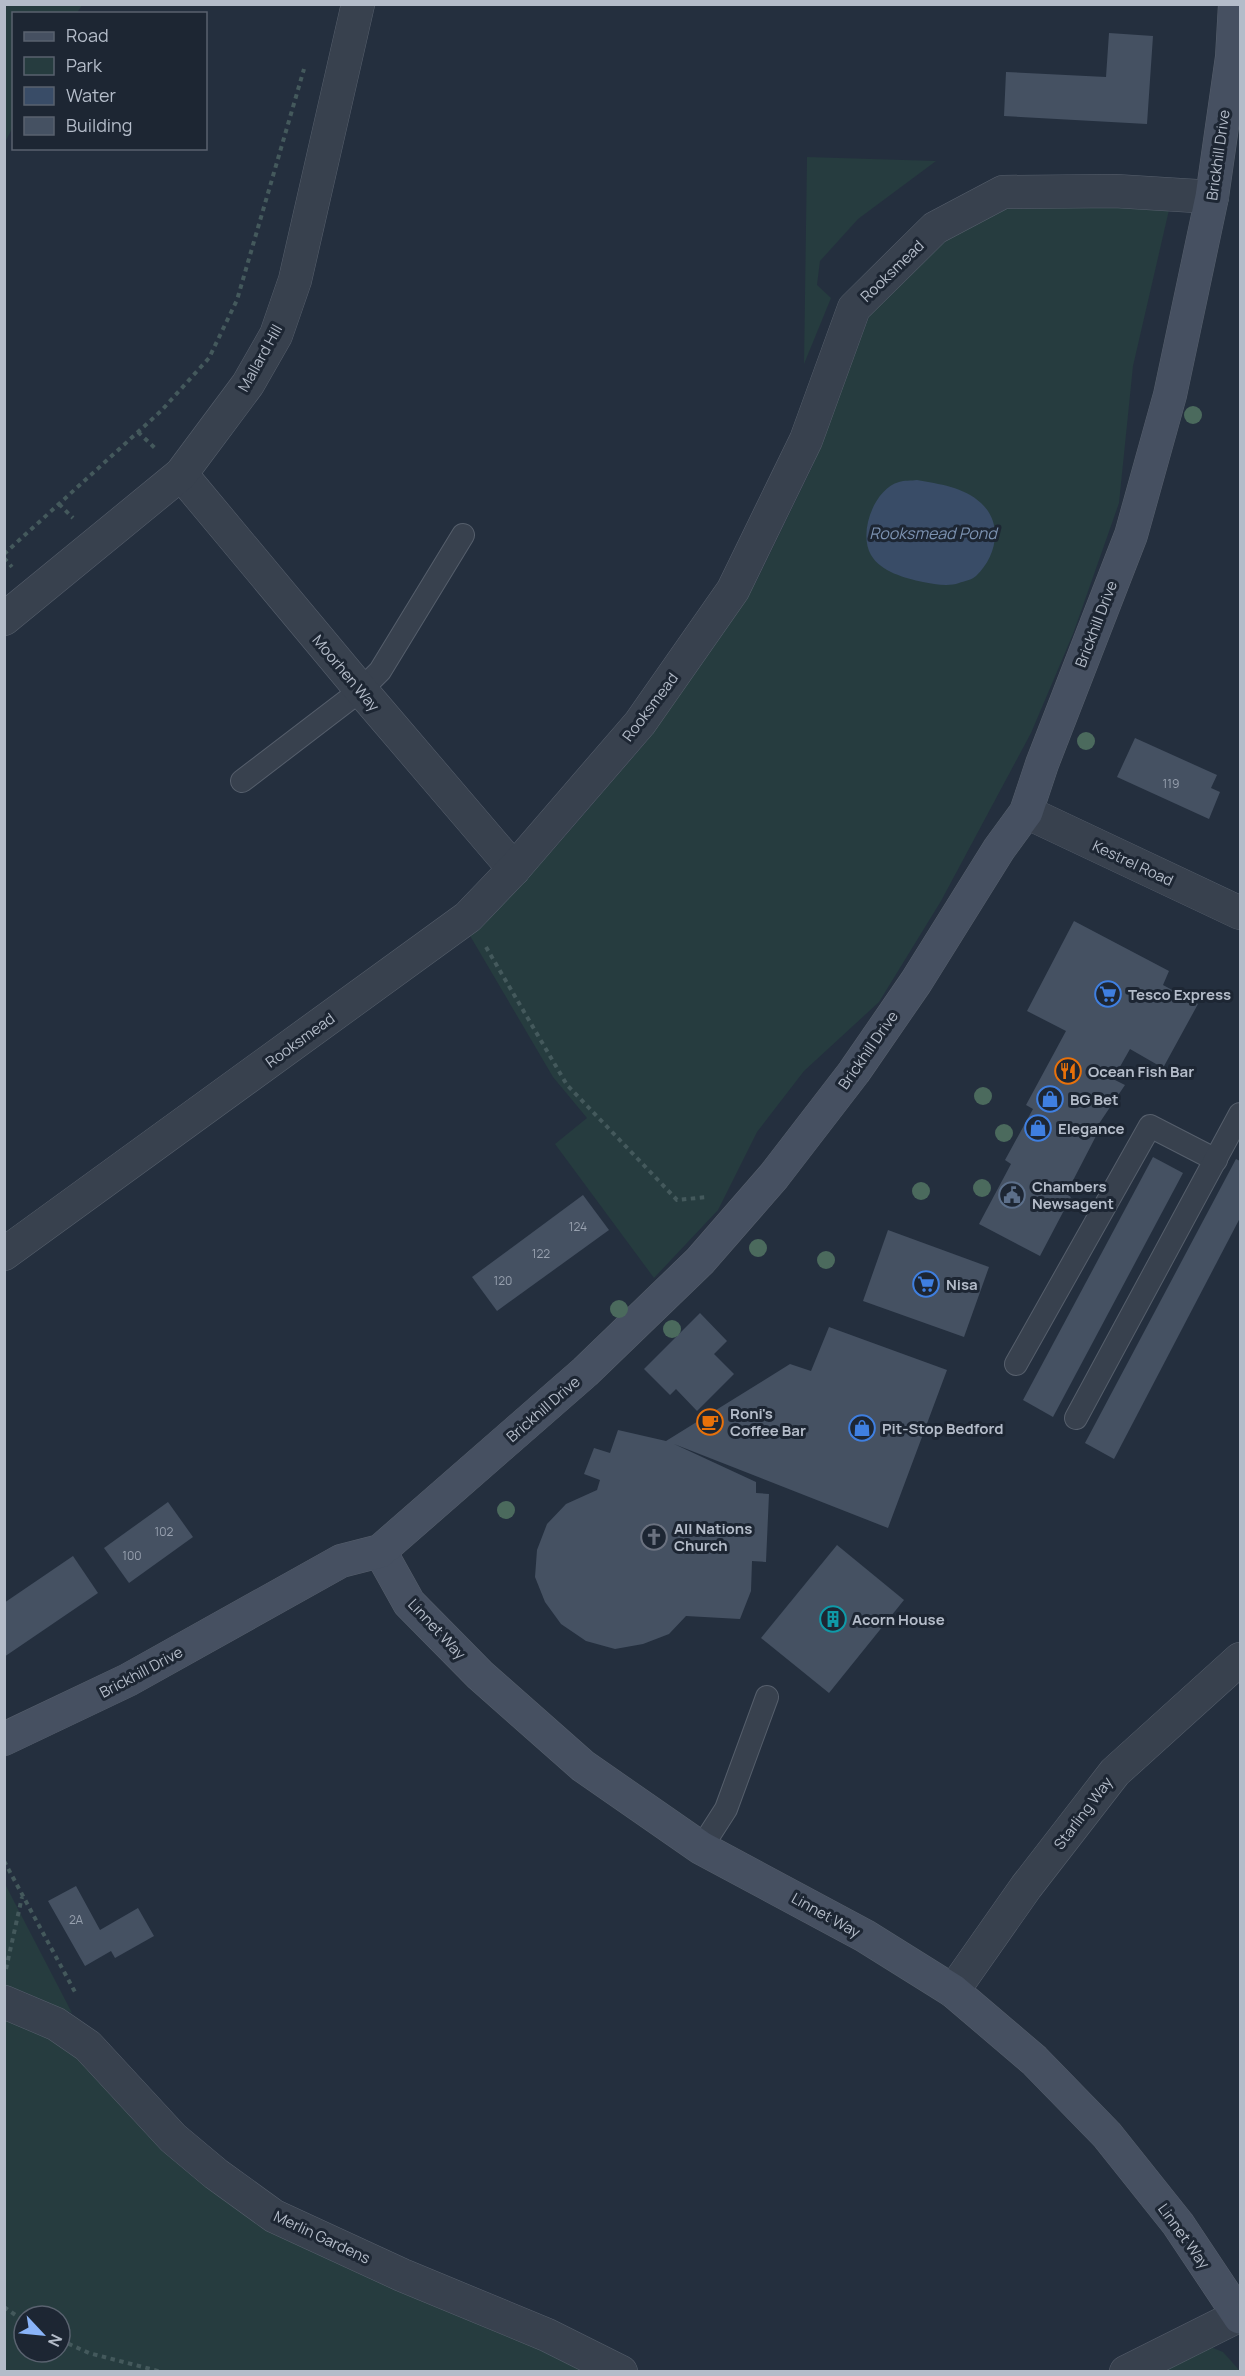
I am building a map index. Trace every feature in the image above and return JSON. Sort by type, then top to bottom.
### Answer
[{"type":"street","name":"Mallard Hill","points":[[4,620],[181,474],[248,384],[276,335],[295,280],[358,4]]},
{"type":"street","name":"Brickhill Drive","points":[[4,1739],[128,1680],[341,1561],[380,1551],[585,1372],[700,1262],[774,1176],[854,1072],[916,982],[999,849],[1026,812],[1042,764],[1131,535],[1170,395],[1212,197],[1232,57],[1235,4]]},
{"type":"street","name":"Rooksmead","points":[[4,1254],[468,917],[514,869],[640,723],[733,590],[806,440],[854,308],[935,228],[1003,192],[1115,191],[1212,197]]},
{"type":"street","name":"Moorhen Way","points":[[181,474],[514,869]]},
{"type":"street","name":"Kestrel Road","points":[[1026,812],[1240,913]]},
{"type":"street","name":"Linnet Way","points":[[380,1551],[409,1603],[480,1675],[583,1766],[701,1848],[865,1936],[953,1991],[1034,2060],[1107,2135],[1178,2224],[1240,2316]]},
{"type":"street","name":"Starling Way","points":[[953,1991],[1026,1887],[1115,1772],[1240,1659]]},
{"type":"street","name":"Merlin Gardens","points":[[4,2002],[56,2024],[88,2046],[173,2138],[216,2174],[274,2216],[402,2275],[547,2336],[621,2372]]},
{"type":"street","points":[[1126,2372],[1240,2316]]},
{"type":"lane","points":[[242,781],[361,690],[380,671],[463,535]]},
{"type":"lane","points":[[1076,1418],[1240,1114]]},
{"type":"lane","points":[[1016,1364],[1150,1126],[1216,1160]]},
{"type":"lane","points":[[701,1848],[726,1809],[767,1697]]},
{"type":"path","points":[[4,554],[161,411],[209,358],[237,300],[307,58]]},
{"type":"path","points":[[468,917],[567,1085],[678,1200],[712,1197],[736,1218]]},
{"type":"path","points":[[4,1862],[78,1998]]},
{"type":"path","points":[[4,1975],[22,1896]]},
{"type":"path","points":[[72,2345],[89,2353],[162,2372]]},
{"type":"green space","points":[[5,4],[82,5],[78,12],[12,12],[12,129],[5,142]]},
{"type":"green space","points":[[807,157],[936,161],[858,219],[820,261],[817,285],[831,298],[804,364]]},
{"type":"green space","points":[[1014,202],[1169,210],[1133,366],[1119,503],[1073,634],[1031,733],[941,901],[879,1002],[804,1071],[757,1132],[718,1210],[654,1278],[555,1144],[587,1118],[553,1077],[469,934],[552,851],[646,742],[756,582],[812,467],[870,314],[932,247]]},
{"type":"green space","points":[[4,1882],[72,2013],[19,1990],[5,1987]]},
{"type":"green space","points":[[4,2017],[13,2018],[78,2055],[219,2193],[594,2371],[5,2371]]},
{"type":"green space","points":[[1208,2346],[1223,2352],[1240,2371],[1134,2372]]},
{"type":"water","name":"Rooksmead Pond","points":[[917,480],[967,493],[988,511],[993,521],[995,540],[988,560],[976,576],[955,584],[932,584],[887,570],[871,555],[866,535],[876,502],[890,486],[901,481]]},
{"type":"building","points":[[1109,33],[1153,36],[1147,124],[1004,116],[1006,72],[1106,77]]},
{"type":"building","points":[[1135,738],[1217,775],[1211,788],[1220,792],[1209,819],[1117,777]]},
{"type":"building","points":[[1074,921],[1169,971],[1163,985],[1198,1004],[1163,1068],[1130,1049],[1113,1079],[1125,1085],[1092,1134],[1096,1136],[1066,1194],[1071,1197],[1040,1256],[979,1224],[1011,1164],[1005,1160],[1033,1109],[1026,1105],[1066,1031],[1027,1011]]},
{"type":"building","points":[[1153,1157],[1183,1173],[1053,1417],[1023,1400]]},
{"type":"building","points":[[1236,1159],[1240,1161],[1240,1218],[1114,1459],[1085,1443]]},
{"type":"building","points":[[583,1195],[609,1230],[497,1311],[472,1277]]},
{"type":"building","name":"Nisa","points":[[888,1230],[989,1267],[964,1337],[863,1301]]},
{"type":"building","points":[[700,1313],[727,1341],[714,1354],[734,1374],[697,1411],[676,1389],[670,1395],[644,1369]]},
{"type":"building","points":[[829,1327],[947,1370],[888,1528],[674,1444],[756,1482],[756,1493],[769,1494],[766,1562],[752,1561],[751,1591],[740,1619],[686,1616],[669,1634],[643,1644],[615,1649],[586,1641],[561,1624],[545,1602],[535,1577],[537,1550],[547,1524],[566,1504],[597,1490],[600,1480],[584,1474],[594,1448],[610,1453],[618,1430],[666,1441],[790,1364],[811,1371]]},
{"type":"building","points":[[168,1502],[193,1537],[129,1583],[104,1548]]},
{"type":"building","name":"Acorn House","points":[[837,1545],[904,1600],[829,1693],[761,1638]]},
{"type":"building","points":[[73,1556],[98,1593],[4,1657],[4,1603]]},
{"type":"building","points":[[76,1886],[100,1930],[138,1908],[154,1936],[115,1958],[111,1951],[85,1966],[48,1901]]},
{"type":"place","name":"Tesco Express","points":[[1108,994]]},
{"type":"place","name":"Ocean Fish Bar","points":[[1068,1071]]},
{"type":"place","name":"BG Bet","points":[[1050,1099]]},
{"type":"place","name":"Elegance","points":[[1038,1128]]},
{"type":"place","name":"Chambers Newsagent","points":[[1012,1195]]},
{"type":"place","name":"Nisa","points":[[926,1284]]},
{"type":"place","name":"Roni's Coffee Bar","points":[[710,1422]]},
{"type":"place","name":"Pit-Stop Bedford","points":[[862,1428]]},
{"type":"place","name":"All Nations Church","points":[[654,1537]]},
{"type":"place","name":"Acorn House","points":[[833,1619]]}]
